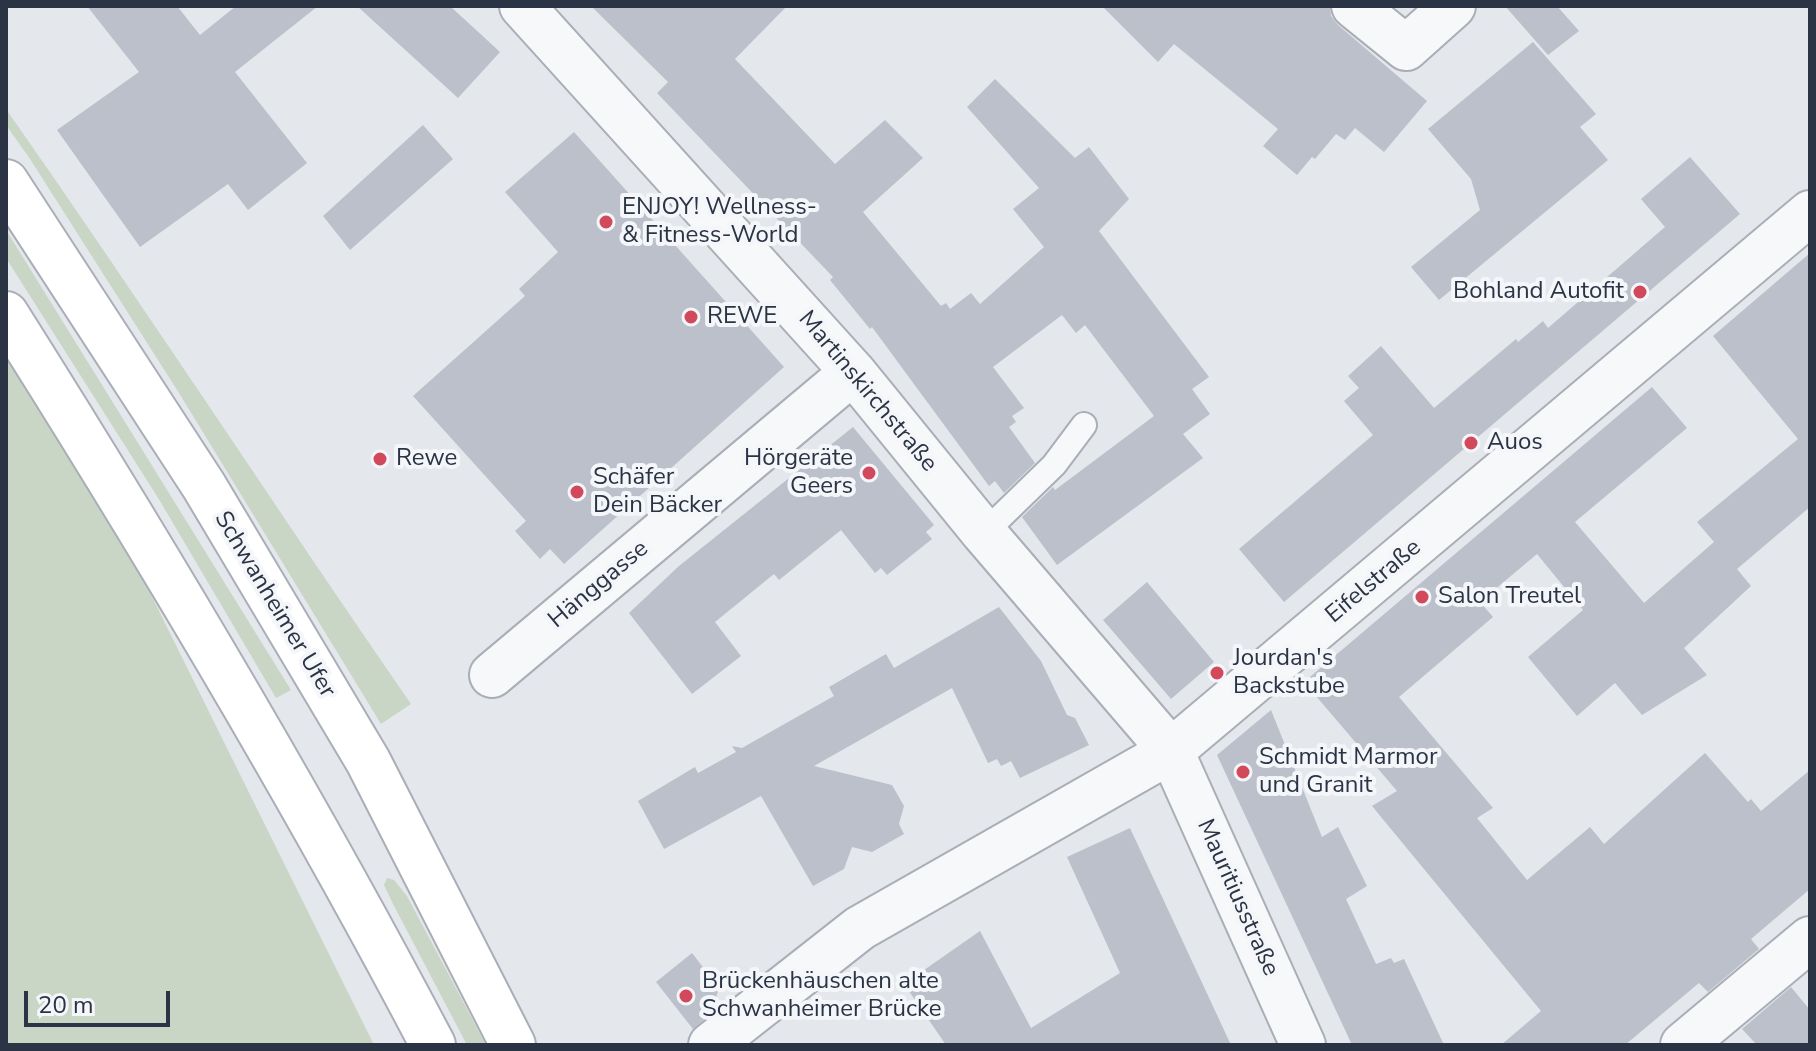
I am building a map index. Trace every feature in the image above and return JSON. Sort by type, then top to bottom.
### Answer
[{"type":"main road","name":"Schwanheimer Ufer","points":[[6,182],[204,486],[368,761],[513,1045]]},
{"type":"main road","points":[[6,314],[132,513],[286,774],[433,1045]]},
{"type":"street","name":"Martinskirchstraße","points":[[522,6],[853,372],[984,533],[1171,751]]},
{"type":"street","points":[[1354,6],[1406,48],[1453,6]]},
{"type":"street","name":"Eifelstraße","points":[[711,1045],[860,928],[1171,751],[1810,213]]},
{"type":"street","name":"Hänggasse","points":[[492,675],[853,372]]},
{"type":"street","name":"Mauritiusstraße","points":[[1171,751],[1303,1045]]},
{"type":"street","points":[[1683,1045],[1810,939]]},
{"type":"lane","points":[[984,533],[1054,465],[1084,425]]},
{"type":"green space","points":[[6,109],[411,704],[381,724],[179,393],[6,125]]},
{"type":"green space","points":[[6,230],[291,690],[276,698],[160,501],[6,258]]},
{"type":"green space","points":[[6,356],[112,516],[374,1045],[6,1045]]},
{"type":"green space","points":[[387,878],[394,880],[407,896],[486,1045],[467,1045],[393,904],[384,885]]},
{"type":"building","points":[[87,6],[177,6],[200,35],[236,6],[318,6],[235,72],[307,163],[248,210],[228,184],[140,247],[57,130],[139,72]]},
{"type":"building","points":[[357,6],[450,6],[500,52],[458,98]]},
{"type":"building","points":[[591,6],[787,6],[735,59],[835,164],[885,120],[923,158],[863,212],[941,306],[946,303],[950,309],[971,293],[980,304],[1044,247],[1013,209],[1039,188],[967,107],[995,79],[1075,158],[1089,147],[1129,199],[1099,231],[1209,377],[1192,389],[1210,414],[1183,434],[1203,458],[1057,565],[1022,517],[1053,487],[1055,490],[1154,416],[1085,325],[1076,333],[1062,315],[993,367],[1024,408],[1012,416],[1016,422],[1009,427],[1035,463],[1004,493],[995,481],[989,486],[872,327],[870,329],[830,280],[833,277],[657,93],[668,82]]},
{"type":"building","points":[[1102,6],[1330,6],[1331,16],[1338,25],[1427,101],[1384,152],[1355,128],[1345,140],[1336,134],[1297,175],[1263,146],[1278,129],[1174,44],[1158,62]]},
{"type":"building","points":[[1505,6],[1557,6],[1579,31],[1548,55]]},
{"type":"building","points":[[1533,42],[1596,114],[1580,127],[1608,160],[1439,300],[1411,267],[1480,210],[1471,179],[1428,129]]},
{"type":"building","points":[[423,125],[453,159],[350,250],[323,216]]},
{"type":"building","points":[[574,132],[784,367],[564,564],[550,549],[540,559],[515,531],[526,521],[413,396],[525,296],[519,289],[558,252],[505,192]]},
{"type":"building","points":[[1690,157],[1740,214],[1284,602],[1239,549],[1373,435],[1344,401],[1359,388],[1348,376],[1381,346],[1434,408],[1516,339],[1518,342],[1543,321],[1548,328],[1665,227],[1641,199]]},
{"type":"building","points":[[1810,253],[1810,507],[1737,569],[1751,586],[1684,648],[1707,675],[1642,715],[1615,683],[1577,716],[1528,657],[1583,610],[1537,554],[1480,602],[1493,617],[1399,697],[1493,808],[1477,818],[1527,880],[1590,827],[1604,844],[1705,753],[1748,802],[1751,799],[1761,811],[1810,770],[1810,889],[1751,939],[1759,949],[1708,992],[1699,983],[1625,1045],[1501,1045],[1541,1011],[1372,806],[1397,791],[1304,682],[1652,387],[1687,428],[1575,522],[1644,603],[1714,542],[1697,522],[1798,439],[1713,336]]},
{"type":"building","points":[[853,427],[934,525],[926,532],[932,539],[887,575],[881,568],[875,573],[841,530],[779,580],[774,574],[715,622],[741,656],[692,694],[629,613],[679,566]]},
{"type":"building","points":[[1147,582],[1214,662],[1171,699],[1103,620]]},
{"type":"building","points":[[999,607],[1041,661],[1067,715],[1075,718],[1089,745],[1020,778],[1011,761],[1001,766],[997,759],[988,763],[952,688],[814,766],[892,785],[904,806],[899,824],[904,834],[872,852],[852,847],[844,869],[813,886],[761,796],[664,849],[638,801],[695,767],[698,773],[736,752],[732,746],[742,748],[834,696],[829,687],[886,654],[894,668]]},
{"type":"building","points":[[1271,710],[1322,837],[1338,827],[1367,886],[1346,899],[1376,964],[1391,958],[1394,963],[1404,959],[1444,1045],[1352,1045],[1217,755]]},
{"type":"building","points":[[1130,828],[1231,1045],[946,1045],[904,984],[980,931],[1031,1028],[1120,973],[1067,857]]},
{"type":"building","points":[[692,953],[719,988],[711,1013],[693,1029],[656,982]]},
{"type":"building","points":[[1791,987],[1810,1010],[1810,1045],[1757,1045],[1742,1029]]},
{"type":"place","name":"ENJOY! Wellness- & Fitness-World","points":[[606,222]]},
{"type":"place","name":"Bohland Autofit","points":[[1640,292]]},
{"type":"place","name":"REWE","points":[[691,317]]},
{"type":"place","name":"Auos","points":[[1471,443]]},
{"type":"place","name":"Rewe","points":[[380,459]]},
{"type":"place","name":"Hörgeräte Geers","points":[[869,473]]},
{"type":"place","name":"Schäfer Dein Bäcker","points":[[577,492]]},
{"type":"place","name":"Salon Treutel","points":[[1422,597]]},
{"type":"place","name":"Jourdan's Backstube","points":[[1217,673]]},
{"type":"place","name":"Schmidt Marmor und Granit","points":[[1243,772]]},
{"type":"place","name":"Brückenhäuschen alte Schwanheimer Brücke","points":[[686,996]]}]
